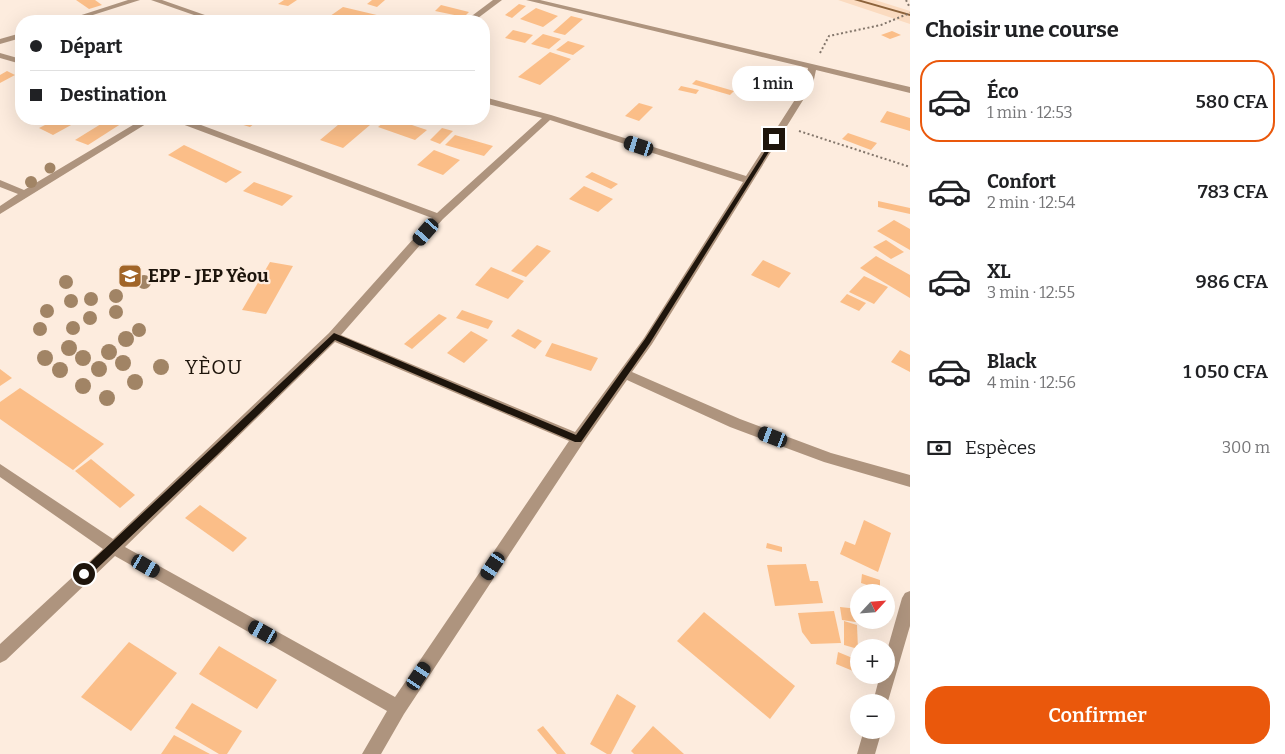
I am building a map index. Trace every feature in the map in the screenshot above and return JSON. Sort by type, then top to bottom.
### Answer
[{"type":"street","points":[[87,15],[136,0]]},
{"type":"street","points":[[155,0],[200,15]]},
{"type":"street","points":[[477,15],[498,0]]},
{"type":"street","points":[[530,0],[910,90]]},
{"type":"street","points":[[0,42],[15,37]]},
{"type":"street","points":[[0,55],[15,60]]},
{"type":"street","points":[[371,754],[398,708],[578,439],[626,374],[809,84],[813,66]]},
{"type":"street","points":[[490,102],[548,117],[748,180]]},
{"type":"street","points":[[0,655],[112,547],[214,453],[334,336],[439,217],[548,117]]},
{"type":"street","points":[[0,211],[139,125]]},
{"type":"street","points":[[193,125],[439,217]]},
{"type":"street","points":[[0,183],[25,194]]},
{"type":"street","points":[[334,336],[578,439]]},
{"type":"street","points":[[626,374],[736,423],[829,458],[910,481]]},
{"type":"street","points":[[0,470],[112,547],[398,708]]},
{"type":"street","points":[[883,694],[910,598]]},
{"type":"street","points":[[866,754],[870,739]]},
{"type":"path","points":[[906,0],[910,8]]},
{"type":"path","points":[[813,66],[829,36],[851,29],[877,27],[901,19],[910,12]]},
{"type":"path","points":[[782,125],[910,167]]},
{"type":"shaded area","points":[[838,0],[875,0],[910,11],[910,24]]},
{"type":"building","points":[[76,0],[95,0],[102,5],[89,9]]},
{"type":"building","points":[[284,0],[297,0],[288,6],[278,4]]},
{"type":"building","points":[[372,0],[385,0],[377,7],[367,4]]},
{"type":"building","points":[[519,4],[526,6],[512,18],[505,15]]},
{"type":"building","points":[[441,5],[469,12],[466,15],[454,15],[435,11]]},
{"type":"building","points":[[343,7],[377,15],[332,15]]},
{"type":"building","points":[[536,8],[558,16],[543,27],[520,19]]},
{"type":"building","points":[[571,16],[583,19],[565,35],[553,32]]},
{"type":"building","points":[[513,30],[533,35],[525,43],[505,38]]},
{"type":"building","points":[[892,31],[901,35],[890,39],[881,35]]},
{"type":"building","points":[[543,34],[561,39],[549,49],[531,44]]},
{"type":"building","points":[[568,41],[585,46],[573,55],[556,50]]},
{"type":"building","points":[[550,52],[571,59],[540,85],[518,77]]},
{"type":"building","points":[[7,71],[15,75],[0,83],[0,75]]},
{"type":"building","points":[[696,80],[734,91],[730,95],[692,84]]},
{"type":"building","points":[[681,86],[699,90],[696,94],[678,90]]},
{"type":"building","points":[[639,103],[653,107],[639,121],[625,116]]},
{"type":"building","points":[[887,111],[910,118],[910,131],[880,122]]},
{"type":"building","points":[[45,125],[71,125],[53,135],[39,128]]},
{"type":"building","points":[[99,125],[119,125],[88,145],[75,140]]},
{"type":"building","points":[[338,125],[370,125],[343,148],[320,140]]},
{"type":"building","points":[[380,125],[412,125],[427,130],[415,140],[378,127]]},
{"type":"building","points":[[442,128],[453,131],[440,144],[430,140]]},
{"type":"building","points":[[848,133],[877,143],[871,150],[842,139]]},
{"type":"building","points":[[455,135],[493,146],[484,156],[445,145]]},
{"type":"building","points":[[184,145],[242,172],[226,183],[168,155]]},
{"type":"building","points":[[434,150],[460,160],[443,175],[417,165]]},
{"type":"building","points":[[592,172],[618,184],[611,189],[585,177]]},
{"type":"building","points":[[254,182],[293,196],[282,206],[243,191]]},
{"type":"building","points":[[584,186],[613,199],[598,212],[569,199]]},
{"type":"building","points":[[878,201],[910,208],[910,214],[878,207]]},
{"type":"building","points":[[894,220],[910,229],[910,250],[877,231]]},
{"type":"building","points":[[886,240],[904,252],[891,259],[873,247]]},
{"type":"building","points":[[537,245],[551,251],[526,277],[511,271]]},
{"type":"building","points":[[876,256],[910,275],[910,298],[860,268]]},
{"type":"building","points":[[763,260],[791,273],[779,288],[751,275]]},
{"type":"building","points":[[270,262],[293,266],[266,314],[242,310]]},
{"type":"building","points":[[491,267],[524,281],[508,299],[475,285]]},
{"type":"building","points":[[864,276],[888,287],[874,304],[849,292]]},
{"type":"building","points":[[847,294],[866,303],[859,311],[840,302]]},
{"type":"building","points":[[462,310],[493,321],[488,329],[456,318]]},
{"type":"building","points":[[439,314],[447,318],[412,349],[404,344]]},
{"type":"building","points":[[518,329],[542,341],[535,349],[511,336]]},
{"type":"building","points":[[471,331],[488,340],[464,363],[447,353]]},
{"type":"building","points":[[552,343],[598,358],[591,371],[545,356]]},
{"type":"building","points":[[900,350],[910,355],[910,372],[891,362]]},
{"type":"building","points":[[0,369],[12,378],[0,386]]},
{"type":"building","points":[[20,388],[104,444],[73,470],[0,419],[0,402]]},
{"type":"building","points":[[91,459],[135,495],[120,508],[75,471]]},
{"type":"building","points":[[200,505],[247,538],[233,552],[185,518]]},
{"type":"building","points":[[864,520],[891,533],[878,572],[840,554],[845,541],[855,545]]},
{"type":"building","points":[[767,543],[782,547],[782,552],[766,548]]},
{"type":"building","points":[[806,564],[810,581],[818,581],[823,603],[775,606],[767,565]]},
{"type":"building","points":[[862,574],[880,580],[880,584],[861,583]]},
{"type":"building","points":[[840,607],[850,608],[850,621],[842,620]]},
{"type":"building","points":[[834,611],[841,643],[811,644],[802,632],[798,613]]},
{"type":"building","points":[[704,612],[795,686],[770,719],[677,641]]},
{"type":"building","points":[[844,621],[850,623],[850,629],[857,629],[858,639],[850,639],[850,647],[844,645]]},
{"type":"building","points":[[129,642],[177,673],[131,731],[81,697]]},
{"type":"building","points":[[219,646],[277,680],[257,709],[199,674]]},
{"type":"building","points":[[838,652],[850,657],[850,670],[836,664]]},
{"type":"building","points":[[617,694],[636,706],[611,754],[607,754],[590,744]]},
{"type":"building","points":[[192,703],[242,731],[227,754],[219,754],[175,728]]},
{"type":"building","points":[[543,726],[566,754],[557,754],[537,730]]},
{"type":"building","points":[[653,726],[684,754],[634,754],[631,751]]},
{"type":"building","points":[[174,735],[210,754],[161,754]]},
{"type":"waterway","points":[[856,0],[910,15]]},
{"type":"place","name":"EPP - JEP Yèou","points":[[130,276]]},
{"type":"district","name":"YÈOU","points":[[214,367]]},
{"type":"route","points":[[84,574],[214,453],[334,336],[578,439],[648,341],[774,139]]}]
